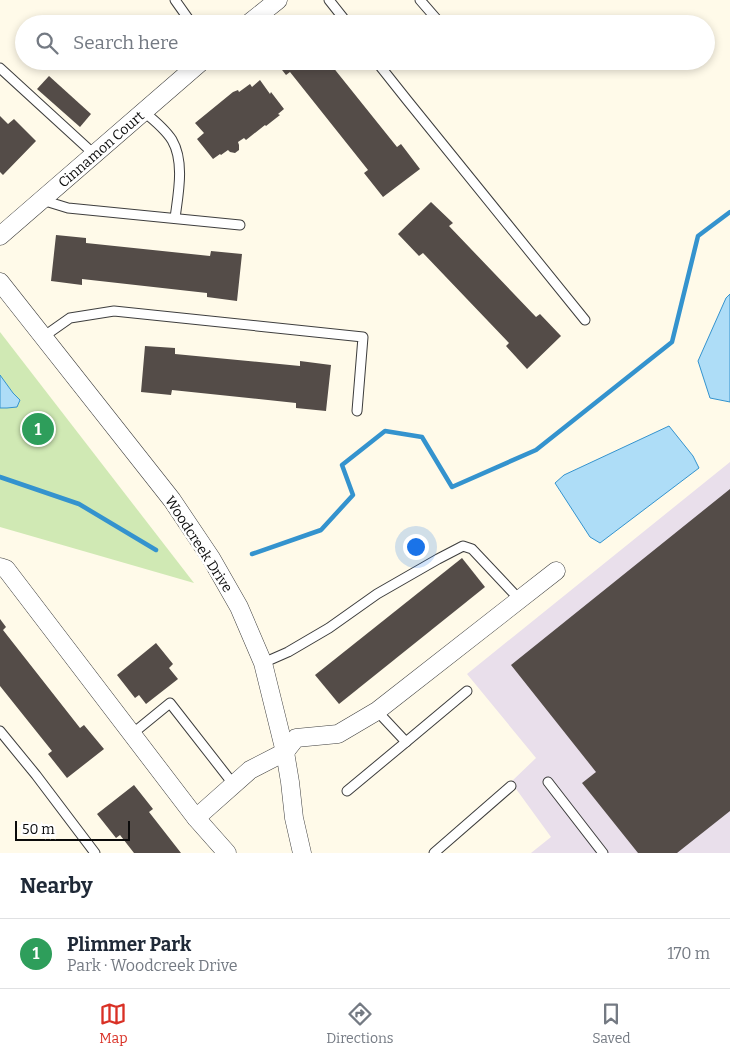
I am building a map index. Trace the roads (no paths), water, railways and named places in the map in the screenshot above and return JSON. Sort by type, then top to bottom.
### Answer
[{"type":"street","points":[[259,15],[278,0]]},
{"type":"street","name":"Cinnamon Court","points":[[0,236],[192,70]]},
{"type":"street","name":"Woodcreek Drive","points":[[0,282],[172,500],[211,558],[239,608],[263,663],[285,752],[294,818],[302,853]]},
{"type":"street","points":[[0,567],[6,569],[196,818],[227,853]]},
{"type":"street","points":[[196,818],[250,770],[285,752],[296,738],[338,734],[376,710],[556,572]]},
{"type":"lane","points":[[175,0],[186,15]]},
{"type":"lane","points":[[329,0],[341,15]]},
{"type":"lane","points":[[420,0],[433,15]]},
{"type":"lane","points":[[0,68],[95,155]]},
{"type":"lane","points":[[383,70],[585,320]]},
{"type":"lane","points":[[144,112],[173,141],[179,162],[178,195],[174,218]]},
{"type":"lane","points":[[42,200],[68,208],[240,225]]},
{"type":"lane","points":[[42,337],[70,318],[114,311],[363,337],[357,411]]},
{"type":"lane","points":[[263,663],[288,652],[329,628],[377,594],[463,546],[472,549],[520,600]]},
{"type":"lane","points":[[347,791],[467,691]]},
{"type":"lane","points":[[132,734],[170,703],[234,785]]},
{"type":"lane","points":[[376,710],[406,742]]},
{"type":"lane","points":[[0,731],[95,853]]},
{"type":"lane","points":[[548,782],[603,853]]},
{"type":"lane","points":[[434,853],[511,786]]},
{"type":"water","points":[[730,294],[730,402],[710,398],[698,361],[726,298]]},
{"type":"water","points":[[0,375],[20,400],[17,407],[0,408]]},
{"type":"water","points":[[669,426],[693,456],[699,468],[600,543],[590,537],[555,483],[564,475]]},
{"type":"waterway","points":[[252,554],[321,530],[353,495],[342,465],[385,431],[422,437],[452,487],[536,450],[672,342],[698,236],[730,212]]},
{"type":"waterway","points":[[0,477],[79,504],[156,550]]},
{"type":"place","name":"Plimmer Park","points":[[38,429]]}]
